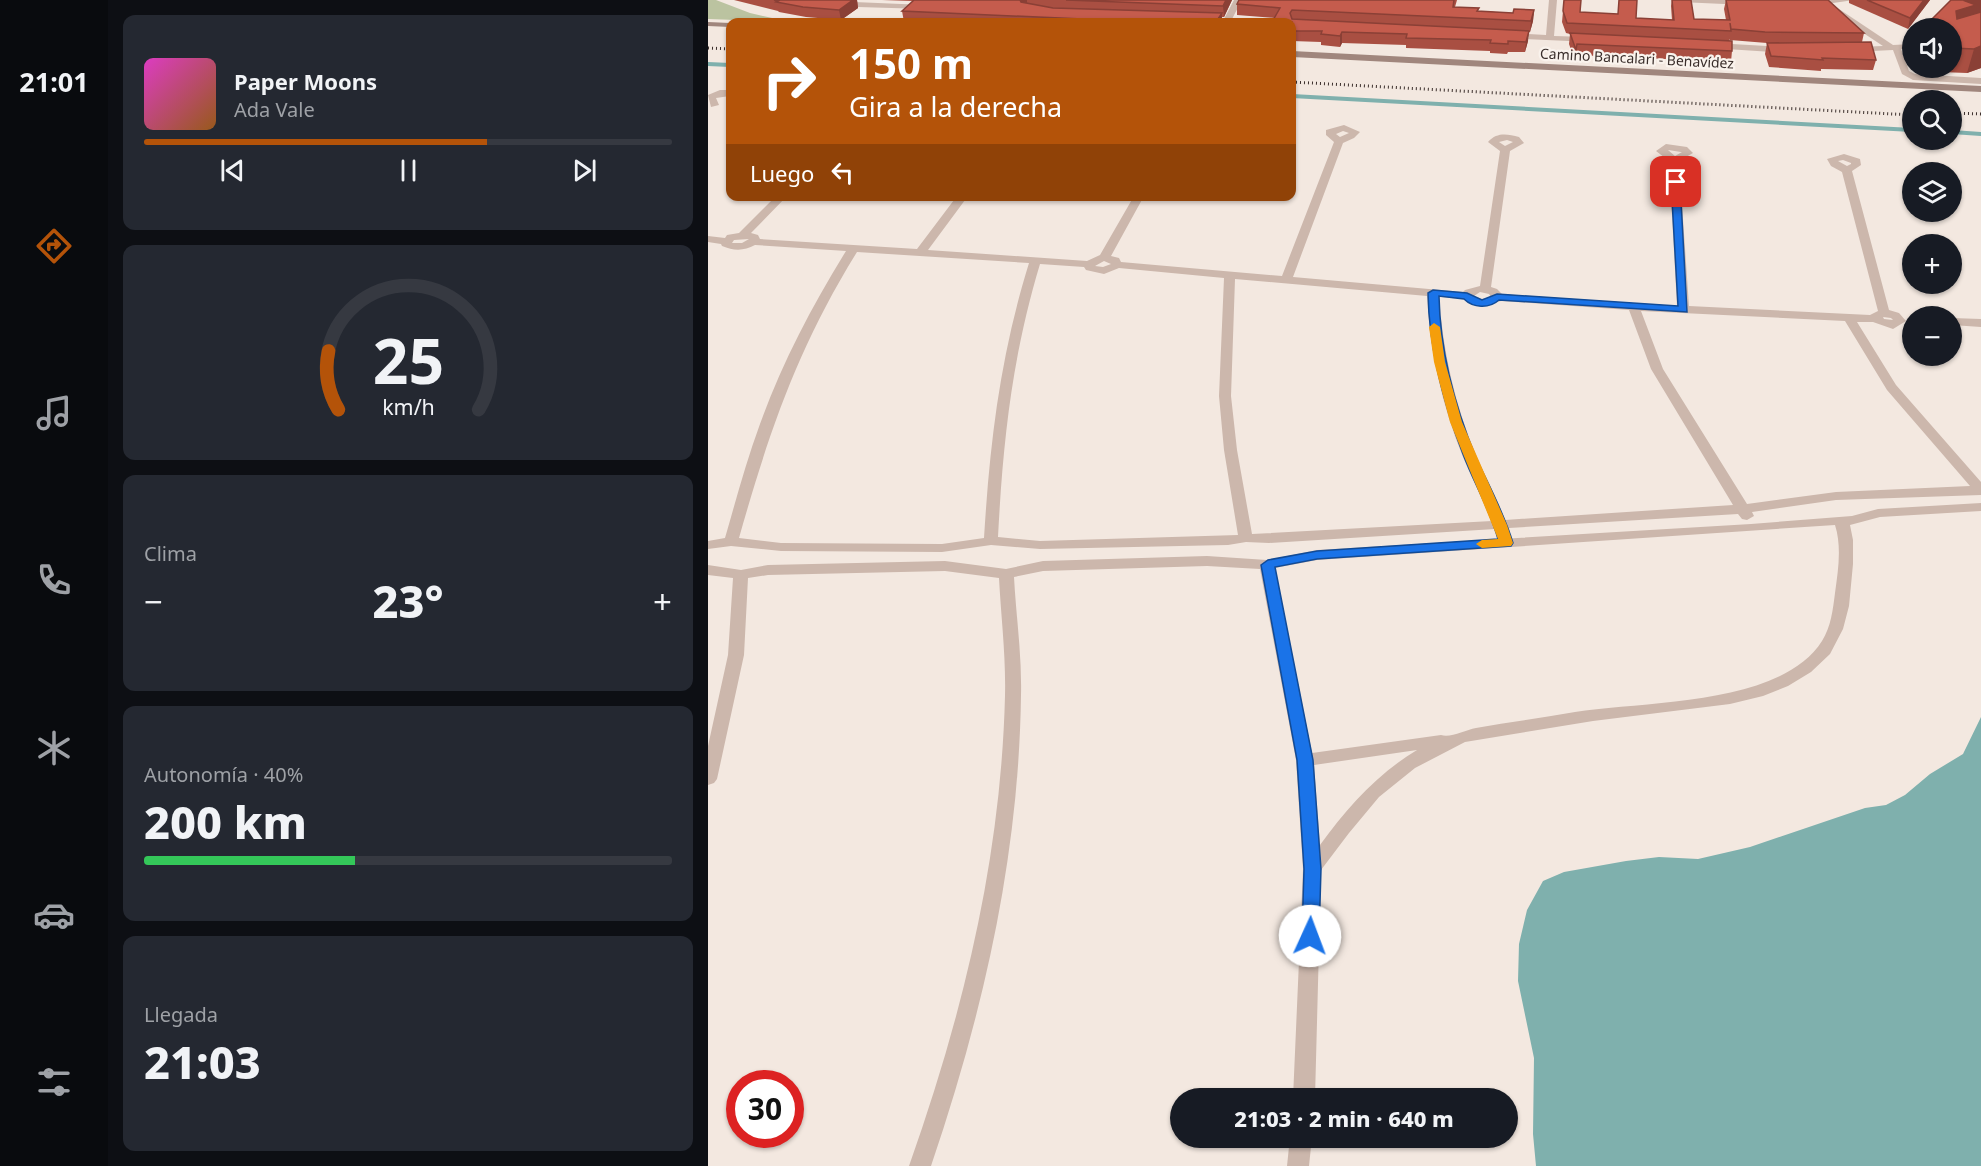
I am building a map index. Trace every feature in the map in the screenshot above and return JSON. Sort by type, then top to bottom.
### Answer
[{"type":"main road","points":[[708,24],[726,25]]},
{"type":"main road","name":"Camino Bancalari - Benavídez","points":[[1296,54],[1981,89]]},
{"type":"street","points":[[811,0],[858,5],[940,8]]},
{"type":"street","points":[[1229,18],[1238,0]]},
{"type":"street","points":[[1550,38],[1553,0]]},
{"type":"street","points":[[1680,0],[1756,4]]},
{"type":"street","points":[[1803,5],[1851,0]]},
{"type":"street","points":[[1826,4],[1894,48],[1905,72],[1913,77],[1981,81]]},
{"type":"street","points":[[1503,36],[1597,40]]},
{"type":"street","points":[[1703,46],[1796,50]]},
{"type":"street","points":[[1843,51],[1902,47]]},
{"type":"street","points":[[726,93],[711,97],[711,107],[726,101]]},
{"type":"street","points":[[1286,280],[1339,141]]},
{"type":"street","points":[[1485,289],[1505,150]]},
{"type":"street","points":[[1674,160],[1683,310]]},
{"type":"street","points":[[1847,170],[1880,316],[1889,325],[1902,322]]},
{"type":"street","points":[[749,238],[778,201]]},
{"type":"street","points":[[920,253],[959,201]]},
{"type":"street","points":[[1104,258],[1136,201]]},
{"type":"street","points":[[708,239],[727,241],[749,238],[853,249],[1089,264],[1096,259],[1104,258],[1115,260],[1117,265]]},
{"type":"street","points":[[731,542],[758,449],[778,393],[829,286],[853,249]]},
{"type":"street","points":[[991,542],[995,453],[1004,388],[1017,322],[1035,261]]},
{"type":"street","points":[[1089,264],[1092,269],[1099,271],[1108,270],[1117,265],[1467,296],[1470,300],[1481,303],[1490,303],[1497,297],[1683,310],[1849,318],[1880,316]]},
{"type":"street","points":[[1230,276],[1225,349],[1226,399],[1233,466],[1246,538]]},
{"type":"street","points":[[1467,296],[1472,291],[1485,289],[1493,291],[1497,297]]},
{"type":"street","points":[[1433,293],[1434,324],[1446,390],[1469,456],[1501,525],[1506,543]]},
{"type":"street","points":[[1634,307],[1645,340],[1668,388],[1744,509],[1751,528]]},
{"type":"street","points":[[1849,318],[1891,387],[1981,490]]},
{"type":"street","points":[[1962,322],[1981,323]]},
{"type":"street","points":[[709,546],[731,542],[764,545],[942,548],[991,542],[1028,544],[1228,541],[1246,538],[1269,539],[1744,509],[1863,495],[1981,490]]},
{"type":"street","points":[[1863,495],[1876,506],[1878,513]]},
{"type":"street","points":[[1812,501],[1812,508],[1824,521]]},
{"type":"street","points":[[708,570],[741,575],[768,570],[945,566],[1014,572],[1044,566],[1228,561],[1276,563],[1317,555],[1751,528],[1824,521],[1842,523],[1878,513],[1981,507]]},
{"type":"street","points":[[1305,760],[1456,739],[1616,712],[1735,698],[1793,676],[1824,650],[1835,633],[1842,606],[1846,560],[1847,537],[1842,523]]},
{"type":"street","points":[[1269,539],[1285,553],[1276,563]]},
{"type":"street","points":[[1228,541],[1221,550],[1221,555],[1228,561]]},
{"type":"street","points":[[969,544],[964,550],[963,559],[969,568]]},
{"type":"street","points":[[1014,572],[1030,562],[1031,553],[1028,544]]},
{"type":"street","points":[[764,545],[775,555],[774,562],[768,570]]},
{"type":"street","points":[[1276,563],[1305,760],[1312,869],[1304,1088]]},
{"type":"street","points":[[920,1166],[967,1016],[993,896],[1009,777],[1013,695],[1014,572]]},
{"type":"street","points":[[708,778],[736,655],[741,575]]},
{"type":"street","points":[[1312,869],[1348,818],[1381,783],[1412,760],[1456,739]]},
{"type":"street","points":[[1298,1166],[1300,1148]]},
{"type":"green space","points":[[708,0],[716,0],[750,13],[772,18],[726,20],[708,19]]},
{"type":"water","points":[[1981,717],[1981,1166],[1536,1166],[1533,1134],[1534,1058],[1518,981],[1519,944],[1527,910],[1543,881],[1564,872],[1626,861],[1659,857],[1698,859],[1750,847],[1865,808],[1886,805],[1905,795],[1930,774],[1963,754]]},
{"type":"building","points":[[774,0],[853,0],[839,10],[803,7]]},
{"type":"building","points":[[914,0],[1020,0],[1053,8],[1222,13],[1219,18],[1059,18],[902,11]]},
{"type":"building","points":[[1066,0],[1226,0],[1223,6]]},
{"type":"building","points":[[1239,0],[1454,0],[1453,7],[1479,8],[1477,11],[1513,13],[1514,9],[1534,10],[1531,21],[1292,10],[1290,13],[1292,18],[1274,18],[1280,8],[1237,4]]},
{"type":"building","points":[[1564,0],[1581,0],[1580,12],[1618,14],[1619,0],[1637,0],[1636,18],[1674,20],[1672,0],[1691,0],[1694,19],[1730,20],[1726,0],[1828,0],[1864,33],[1765,32],[1731,29],[1730,23],[1731,31],[1567,23],[1563,11]]},
{"type":"building","points":[[1867,0],[1924,0],[1910,18]]},
{"type":"building","points":[[1951,0],[1967,0],[1965,1],[1976,5],[1956,11],[1957,18],[1933,18]]},
{"type":"building","points":[[1981,12],[1981,46],[1974,49],[1962,48],[1960,18]]},
{"type":"building","points":[[1296,19],[1529,31],[1526,42],[1508,41],[1508,44],[1490,43],[1491,40],[1406,38],[1407,34],[1342,32],[1340,36],[1321,34],[1322,31],[1296,31]]},
{"type":"building","points":[[1570,33],[1732,41],[1732,51],[1577,44],[1576,50]]},
{"type":"building","points":[[1871,42],[1876,60],[1822,58],[1823,60],[1771,56],[1767,43]]},
{"type":"waterway","points":[[708,64],[726,65]]},
{"type":"waterway","points":[[1296,96],[1902,129]]},
{"type":"waterway","points":[[1962,133],[1981,134]]},
{"type":"railway","points":[[708,48],[726,49]]},
{"type":"railway","points":[[1296,82],[1902,114]]},
{"type":"railway","points":[[1962,113],[1981,114]]},
{"type":"slow traffic","points":[[1434,327],[1446,390],[1456,422],[1501,525],[1506,543],[1482,544]]},
{"type":"route","points":[[1310,936],[1312,869],[1305,760],[1268,565],[1317,555],[1506,543],[1501,525],[1469,456],[1446,390],[1434,324],[1433,293],[1467,296],[1477,303],[1490,303],[1497,297],[1683,310],[1676,182]]}]
